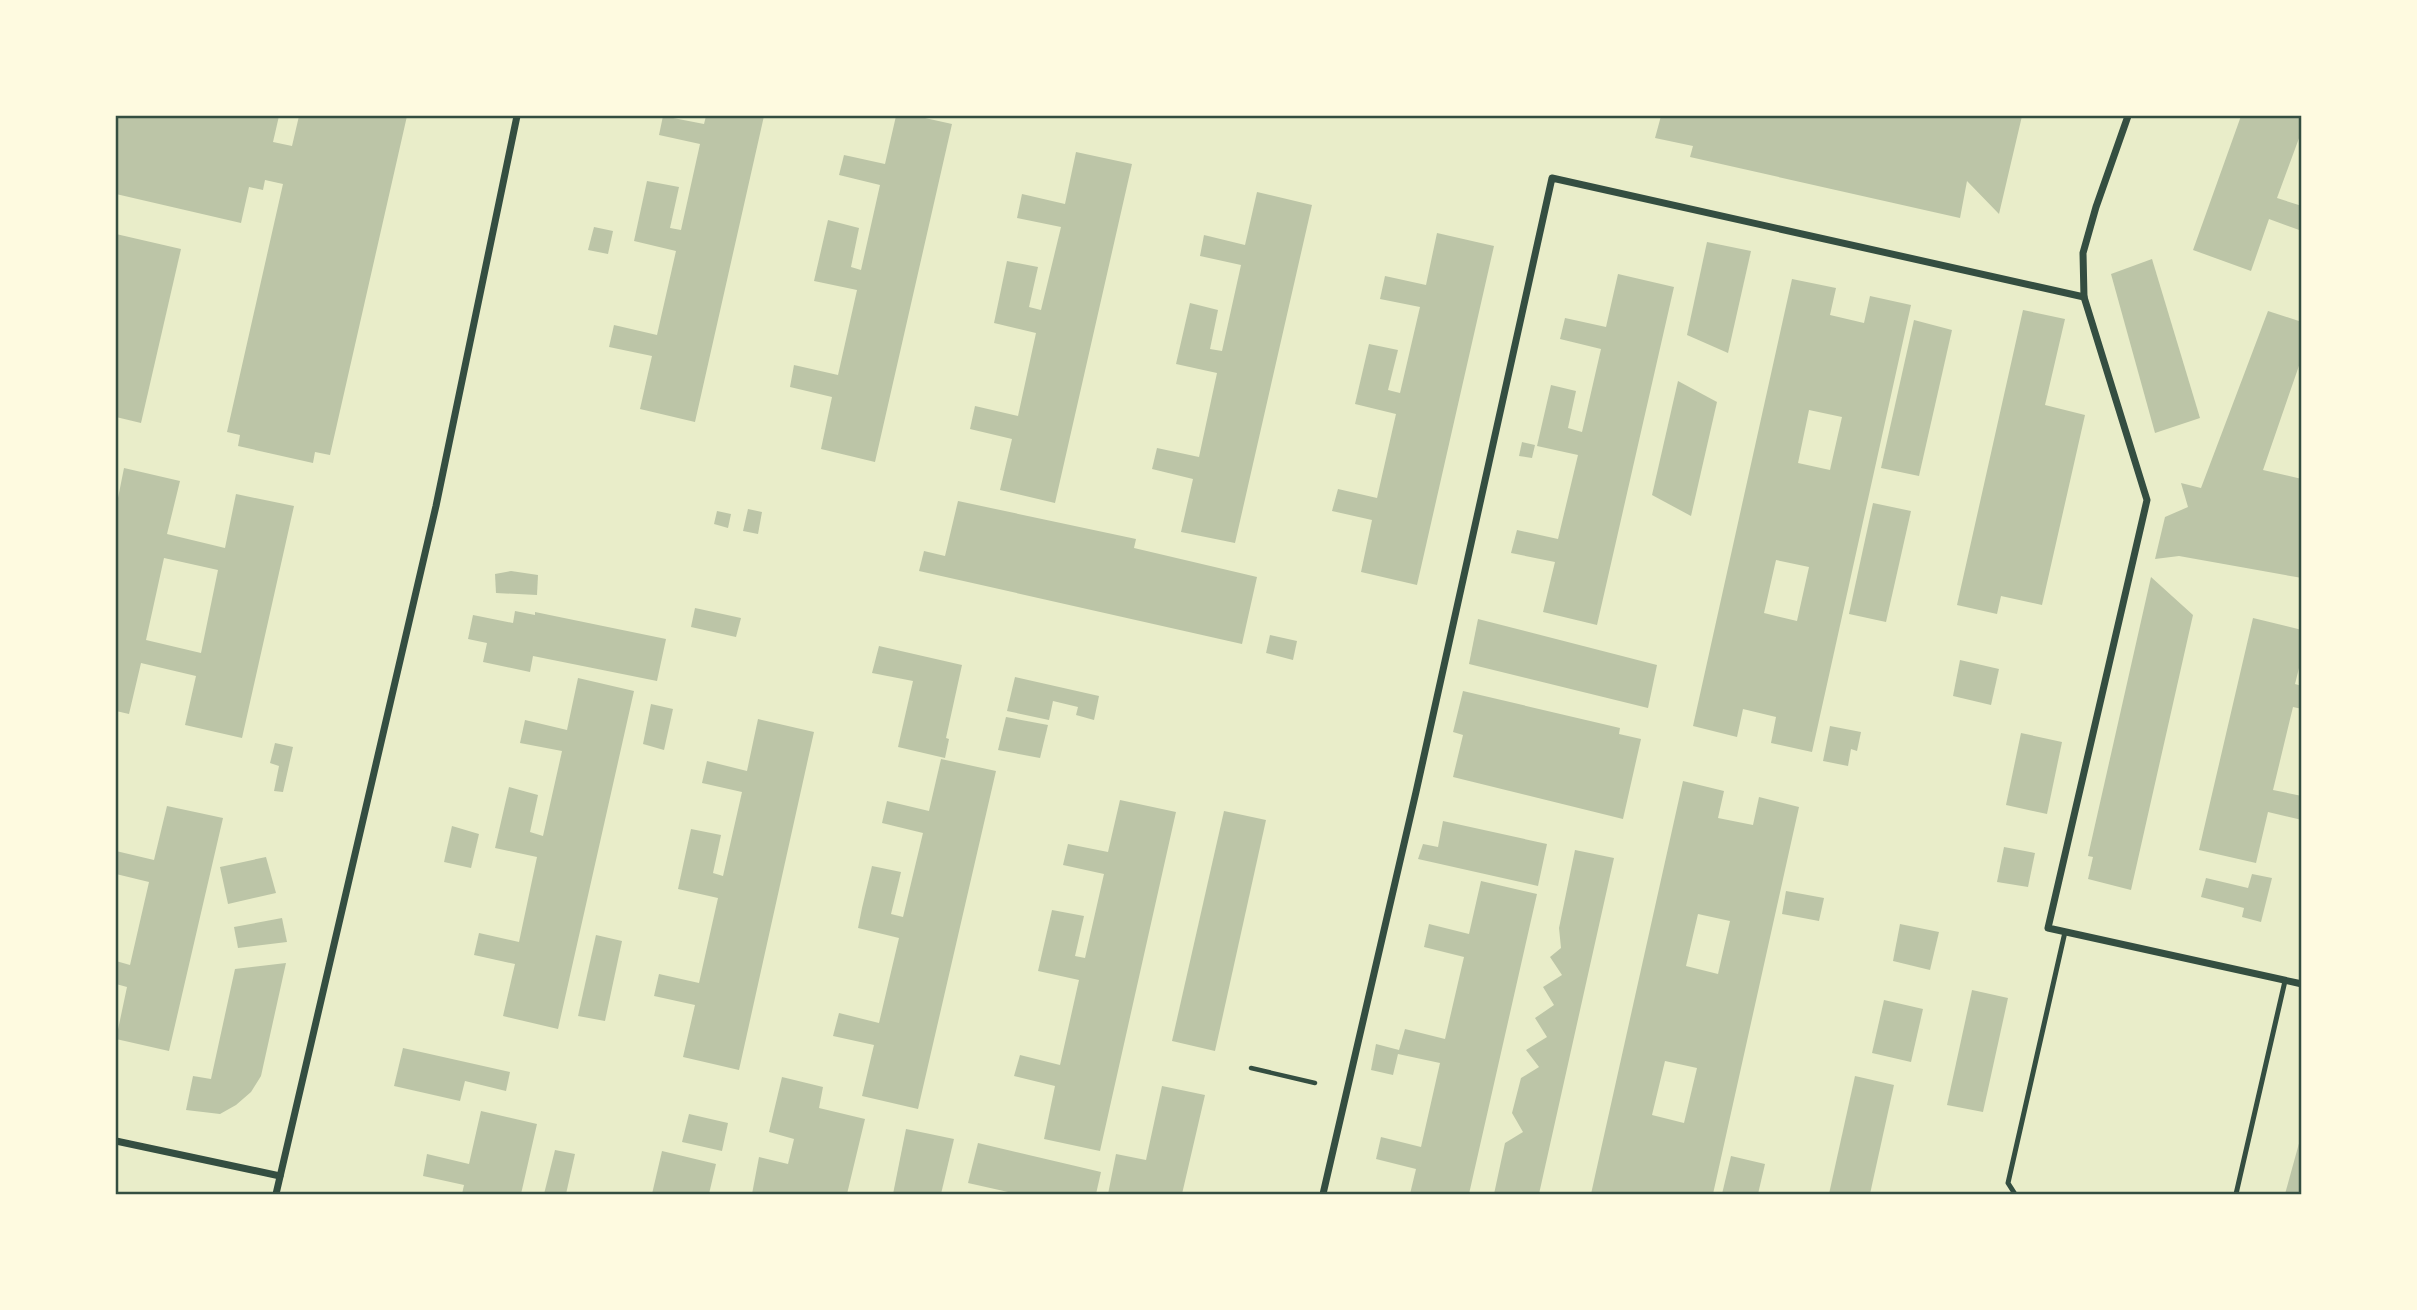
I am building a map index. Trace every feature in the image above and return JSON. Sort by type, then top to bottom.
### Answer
[{"type":"street","points":[[276,1195],[436,506],[517,116]]},
{"type":"street","points":[[2128,116],[2096,206],[2083,253],[2084,297],[2147,500],[2048,928],[2301,984]]},
{"type":"street","points":[[1323,1195],[1552,178],[2084,297]]},
{"type":"street","points":[[116,1141],[280,1176]]},
{"type":"lane","points":[[2015,1195],[2008,1183],[2065,932]]},
{"type":"lane","points":[[2236,1195],[2285,981]]},
{"type":"path","points":[[1251,1068],[1347,1091]]},
{"type":"building","points":[[116,116],[279,116],[273,142],[292,146],[299,116],[407,116],[330,455],[315,452],[313,463],[238,446],[240,435],[227,432],[283,184],[265,180],[263,190],[249,187],[241,223],[116,194]]},
{"type":"building","points":[[663,116],[704,124],[706,116],[764,116],[695,422],[640,409],[652,356],[609,347],[614,325],[657,335],[676,251],[634,241],[647,181],[679,187],[670,228],[681,230],[700,144],[659,135]]},
{"type":"building","points":[[896,116],[916,116],[952,124],[875,462],[821,449],[832,397],[790,387],[794,365],[838,375],[857,290],[814,281],[828,220],[859,228],[851,267],[861,270],[880,185],[839,175],[844,155],[885,164]]},
{"type":"building","points":[[1661,116],[2022,116],[1999,214],[1967,181],[1960,218],[1690,157],[1693,146],[1655,138]]},
{"type":"building","points":[[2241,116],[2302,116],[2302,130],[2277,198],[2302,206],[2302,231],[2269,219],[2251,271],[2193,250]]},
{"type":"building","points":[[1076,152],[1132,164],[1055,503],[1000,490],[1012,439],[970,429],[975,406],[1018,416],[1036,333],[994,323],[1007,261],[1038,267],[1029,307],[1041,310],[1061,227],[1017,218],[1022,194],[1065,204]]},
{"type":"building","points":[[1257,192],[1312,205],[1235,543],[1181,532],[1193,479],[1152,469],[1157,448],[1199,457],[1217,373],[1176,364],[1190,303],[1218,310],[1210,349],[1222,351],[1241,265],[1200,256],[1204,235],[1245,245]]},
{"type":"building","points":[[594,227],[613,231],[608,254],[588,250]]},
{"type":"building","points":[[1437,233],[1494,246],[1417,585],[1361,572],[1372,520],[1332,511],[1338,489],[1377,498],[1396,414],[1355,404],[1369,344],[1398,350],[1388,390],[1400,393],[1420,307],[1380,299],[1385,276],[1426,285]]},
{"type":"building","points":[[116,234],[181,249],[141,423],[116,417]]},
{"type":"building","points":[[1707,242],[1751,251],[1728,353],[1687,335]]},
{"type":"building","points":[[2152,259],[2200,418],[2155,433],[2111,274]]},
{"type":"building","points":[[1618,274],[1674,287],[1597,625],[1543,612],[1555,562],[1511,553],[1517,530],[1558,539],[1578,455],[1537,446],[1551,385],[1576,391],[1568,428],[1582,432],[1601,349],[1560,339],[1565,318],[1606,327]]},
{"type":"building","points":[[1792,279],[1836,288],[1830,315],[1864,323],[1870,296],[1911,305],[1812,752],[1771,743],[1776,717],[1743,709],[1737,737],[1693,726]],"holes":[[[1809,410],[1842,417],[1830,470],[1798,463]],[[1776,560],[1809,567],[1797,621],[1764,613]]]},
{"type":"building","points":[[2023,310],[2065,319],[2045,405],[2085,415],[2042,605],[2001,596],[1997,614],[1957,605]]},
{"type":"building","points":[[2268,311],[2302,322],[2302,357],[2263,470],[2302,479],[2302,578],[2179,556],[2155,559],[2165,517],[2188,507],[2181,483],[2201,488]]},
{"type":"building","points":[[1914,320],[1952,330],[1919,476],[1881,468]]},
{"type":"building","points":[[1678,381],[1717,402],[1691,516],[1652,495]]},
{"type":"building","points":[[1522,442],[1535,445],[1532,458],[1519,456]]},
{"type":"building","points":[[124,468],[180,481],[167,534],[225,548],[236,494],[294,506],[242,738],[185,725],[196,676],[141,663],[129,714],[116,711],[116,508]],"holes":[[[164,558],[218,570],[201,653],[146,640]]]},
{"type":"building","points":[[958,501],[1136,539],[1134,548],[1257,577],[1242,644],[919,571],[924,551],[945,556]]},
{"type":"building","points":[[1873,503],[1911,511],[1886,622],[1849,614]]},
{"type":"building","points":[[748,509],[762,512],[758,534],[743,531]]},
{"type":"building","points":[[717,511],[731,514],[728,528],[714,524]]},
{"type":"building","points":[[511,571],[538,575],[537,595],[496,593],[495,574]]},
{"type":"building","points":[[2151,577],[2193,615],[2131,890],[2088,879],[2093,857],[2088,856]]},
{"type":"building","points":[[695,608],[741,618],[736,637],[691,627]]},
{"type":"building","points":[[515,611],[535,615],[535,612],[666,639],[657,681],[533,656],[530,672],[483,662],[487,643],[468,639],[473,615],[513,623]]},
{"type":"building","points":[[2253,618],[2302,630],[2302,656],[2295,684],[2302,686],[2302,709],[2293,707],[2273,790],[2302,796],[2302,820],[2268,812],[2256,863],[2199,850]]},
{"type":"building","points":[[1478,619],[1657,665],[1648,708],[1469,664]]},
{"type":"building","points":[[1270,635],[1297,641],[1293,660],[1266,653]]},
{"type":"building","points":[[879,646],[962,665],[946,738],[949,739],[945,758],[898,747],[913,681],[872,673]]},
{"type":"building","points":[[1960,660],[1999,669],[1991,705],[1953,696]]},
{"type":"building","points":[[1015,677],[1099,696],[1094,720],[1076,715],[1078,707],[1053,701],[1049,720],[1007,711]]},
{"type":"building","points":[[578,678],[634,691],[558,1029],[503,1016],[515,964],[474,955],[479,933],[519,942],[537,857],[495,848],[509,787],[538,795],[530,832],[543,836],[562,751],[520,743],[525,720],[567,730]]},
{"type":"building","points":[[1463,691],[1620,728],[1619,734],[1641,739],[1623,819],[1453,777],[1463,735],[1453,732]]},
{"type":"building","points":[[651,704],[673,709],[664,750],[643,744]]},
{"type":"building","points":[[1006,717],[1048,725],[1040,758],[998,750]]},
{"type":"building","points":[[758,719],[814,732],[739,1070],[683,1057],[695,1005],[654,996],[659,974],[699,983],[718,898],[678,889],[691,829],[721,835],[713,873],[723,876],[742,792],[702,783],[707,761],[747,771]]},
{"type":"building","points":[[1830,726],[1861,732],[1857,751],[1851,749],[1848,766],[1823,761]]},
{"type":"building","points":[[2021,733],[2062,742],[2047,814],[2006,805]]},
{"type":"building","points":[[275,743],[293,747],[283,792],[274,791],[279,766],[270,763]]},
{"type":"building","points":[[941,759],[996,771],[918,1109],[862,1096],[874,1045],[833,1036],[839,1013],[879,1023],[899,938],[858,928],[862,908],[872,866],[901,872],[891,914],[903,917],[923,833],[882,823],[887,801],[929,811]]},
{"type":"building","points":[[1683,781],[1724,791],[1718,818],[1753,825],[1759,797],[1799,807],[1713,1194],[1591,1194]],"holes":[[[1698,914],[1730,921],[1718,974],[1686,966]],[[1665,1061],[1697,1068],[1684,1123],[1652,1115]]]},
{"type":"building","points":[[1120,800],[1176,812],[1100,1151],[1044,1139],[1055,1086],[1014,1076],[1020,1055],[1060,1065],[1079,980],[1038,971],[1052,910],[1084,916],[1075,956],[1085,958],[1104,874],[1063,865],[1068,844],[1108,852]]},
{"type":"building","points":[[167,806],[223,818],[169,1051],[116,1039],[127,987],[116,984],[116,961],[130,965],[149,882],[116,874],[116,851],[154,860]]},
{"type":"building","points":[[1224,811],[1266,820],[1215,1051],[1172,1041]]},
{"type":"building","points":[[1443,821],[1547,844],[1538,886],[1418,859],[1423,844],[1438,847]]},
{"type":"building","points":[[452,826],[479,834],[471,868],[444,862]]},
{"type":"building","points":[[2004,847],[2035,853],[2028,887],[1997,882]]},
{"type":"building","points":[[1575,850],[1614,858],[1539,1194],[1494,1194],[1505,1143],[1523,1132],[1512,1113],[1521,1078],[1539,1067],[1526,1050],[1547,1037],[1535,1018],[1554,1005],[1543,987],[1562,975],[1550,957],[1561,948],[1559,928]]},
{"type":"building","points":[[266,857],[276,893],[228,904],[220,867]]},
{"type":"building","points":[[2252,874],[2272,878],[2261,922],[2242,917],[2244,908],[2201,897],[2206,878],[2248,888]]},
{"type":"building","points":[[1481,881],[1537,894],[1469,1194],[1410,1194],[1416,1169],[1376,1159],[1381,1137],[1421,1147],[1440,1063],[1398,1054],[1393,1075],[1371,1070],[1376,1044],[1399,1050],[1405,1029],[1445,1039],[1464,957],[1424,947],[1429,924],[1469,934]]},
{"type":"building","points":[[1786,891],[1824,898],[1819,921],[1782,914]]},
{"type":"building","points":[[282,918],[287,942],[238,948],[234,927]]},
{"type":"building","points":[[1900,924],[1939,932],[1930,970],[1893,961]]},
{"type":"building","points":[[596,935],[622,941],[605,1021],[578,1016]]},
{"type":"building","points":[[286,963],[261,1076],[251,1092],[220,1114],[186,1110],[193,1076],[211,1079],[235,969]]},
{"type":"building","points":[[1972,990],[2008,998],[1983,1112],[1947,1105]]},
{"type":"building","points":[[1884,1000],[1923,1009],[1911,1062],[1872,1053]]},
{"type":"building","points":[[403,1048],[510,1072],[506,1091],[465,1081],[460,1101],[394,1086]]},
{"type":"building","points":[[1855,1076],[1894,1085],[1870,1194],[1829,1194]]},
{"type":"building","points":[[782,1077],[823,1087],[819,1108],[865,1119],[847,1194],[752,1194],[759,1157],[788,1164],[794,1139],[769,1132]]},
{"type":"building","points":[[1162,1086],[1205,1095],[1182,1194],[1108,1194],[1116,1154],[1146,1160]]},
{"type":"building","points":[[481,1111],[537,1124],[521,1194],[462,1194],[464,1185],[423,1176],[427,1154],[469,1164]]},
{"type":"building","points":[[689,1114],[728,1123],[722,1151],[682,1142]]},
{"type":"building","points":[[906,1129],[954,1139],[941,1194],[893,1194]]},
{"type":"building","points":[[2301,1136],[2302,1194],[2285,1194]]},
{"type":"building","points":[[978,1143],[1101,1172],[1096,1194],[1017,1194],[968,1183]]},
{"type":"building","points":[[555,1150],[575,1154],[566,1194],[544,1194]]},
{"type":"building","points":[[662,1151],[716,1164],[709,1194],[652,1194]]},
{"type":"building","points":[[1731,1156],[1765,1164],[1758,1194],[1722,1194]]}]
